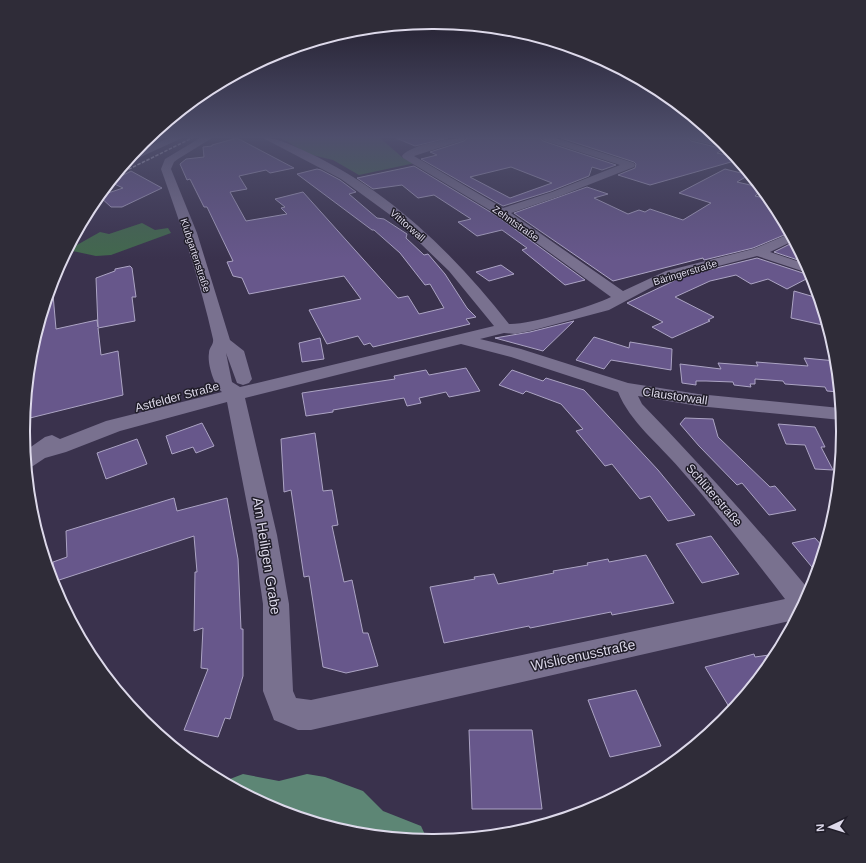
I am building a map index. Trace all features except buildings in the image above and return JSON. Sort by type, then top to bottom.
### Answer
[{"type":"main road","points":[[264,796],[279,799],[289,807]]},
{"type":"main road","points":[[354,826],[371,824],[392,832]]},
{"type":"street","name":"Klubgartenstraße","points":[[170,178],[191,233],[215,313],[222,342],[217,353],[234,386]]},
{"type":"street","name":"Vititorwall","points":[[347,178],[404,220],[453,265],[496,330]]},
{"type":"street","name":"Zehntstraße","points":[[444,178],[502,212],[622,297]]},
{"type":"street","points":[[502,212],[556,194],[596,178]]},
{"type":"street","name":"Bäringerstraße","points":[[496,330],[515,329],[603,307],[671,274],[758,252],[787,239]]},
{"type":"street","points":[[758,252],[800,267]]},
{"type":"street","name":"Astfelder Straße","points":[[35,456],[112,426],[234,386],[284,383],[496,330]]},
{"type":"street","name":"Claustorwall","points":[[496,330],[515,353]]},
{"type":"street","name":"Claustorwall","points":[[460,338],[496,350],[515,353],[626,388],[690,399],[835,413]]},
{"type":"street","name":"Am Heiligen Grabe","points":[[234,386],[265,535],[276,604],[278,691],[285,709],[298,715],[311,715],[366,703]]},
{"type":"street","name":"Schlüterstraße","points":[[626,388],[633,406],[687,463],[752,538],[800,598]]},
{"type":"street","name":"Wislicenusstraße","points":[[366,703],[795,608]]},
{"type":"green space","points":[[142,223],[155,230],[168,228],[171,233],[111,255],[96,256],[73,251],[76,246],[100,232],[109,234]]}]
